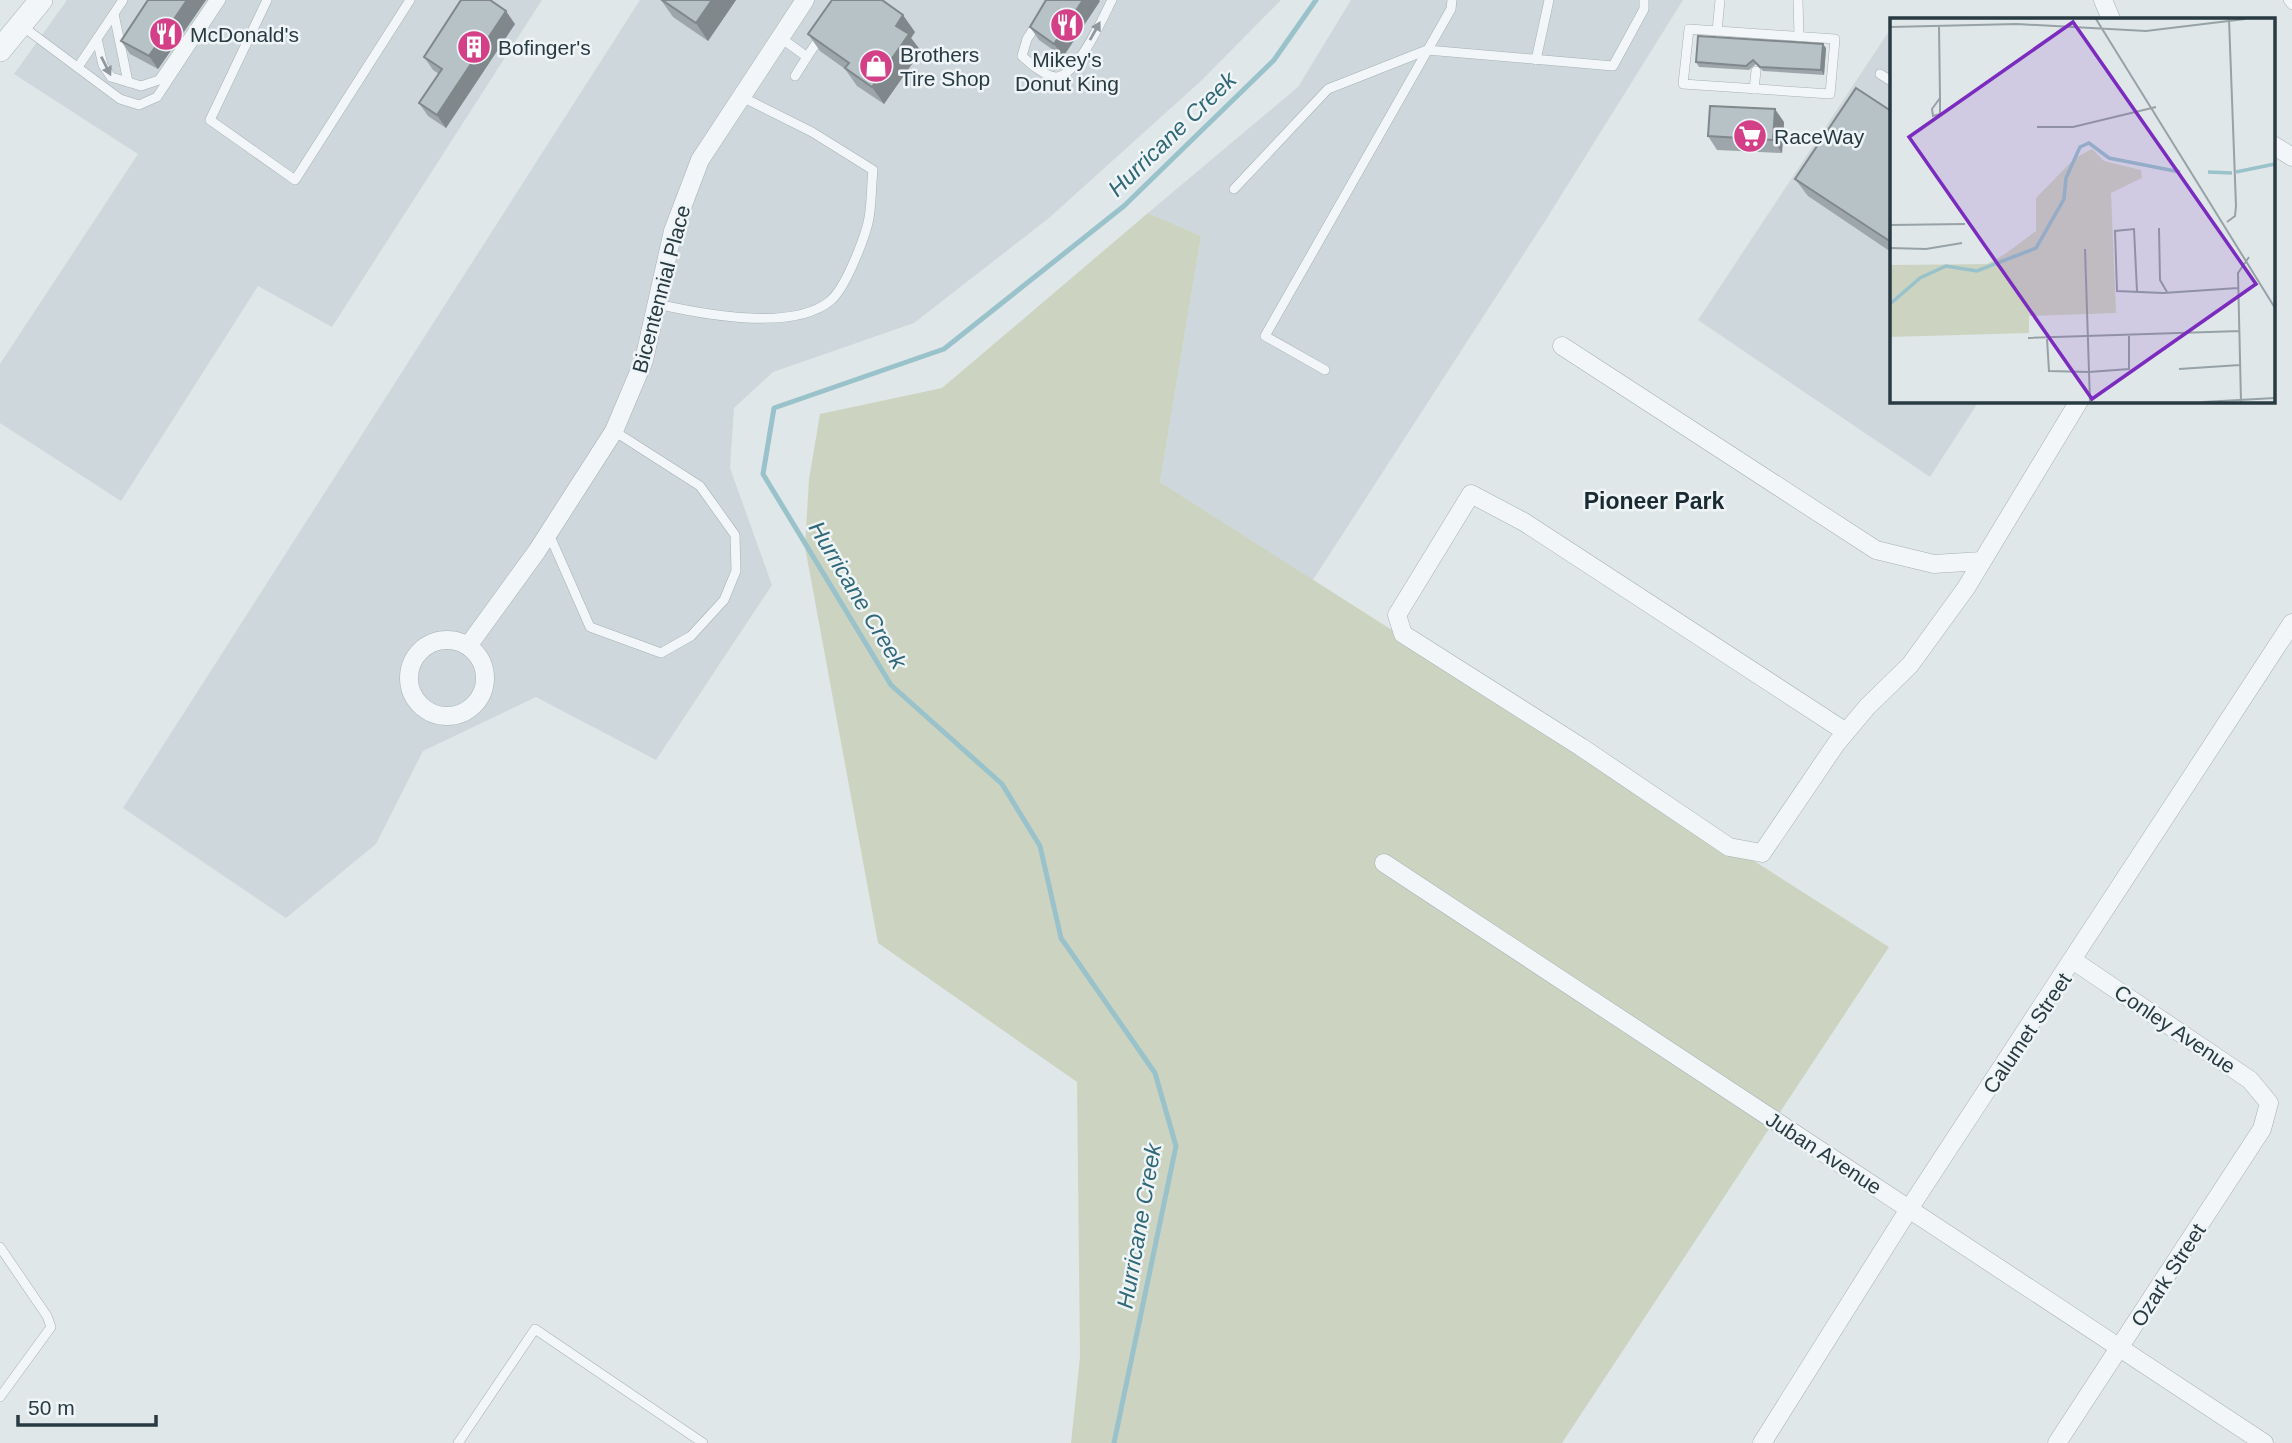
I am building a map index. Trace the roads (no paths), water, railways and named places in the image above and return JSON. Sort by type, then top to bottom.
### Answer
[{"type":"street","name":"Bicentennial Place","points":[[468,646],[548,534],[614,430],[644,360],[673,231],[700,160],[805,0]]},
{"type":"street","points":[[2103,0],[2111,18]]},
{"type":"street","points":[[0,50],[30,8]]},
{"type":"street","points":[[2274,146],[2292,158]]},
{"type":"street","points":[[1562,346],[1876,550],[1934,564],[1982,561]]},
{"type":"street","points":[[1846,732],[1524,522],[1471,494],[1397,615],[1403,634],[1581,747],[1729,847],[1762,853],[1846,732],[1910,665],[1982,561],[2078,402]]},
{"type":"street","name":"Calumet Street","points":[[1762,1443],[1909,1209],[2074,961],[2292,623]]},
{"type":"street","points":[[440,640],[455,640],[468,646],[479,657],[484,671],[484,685],[479,699],[468,710],[454,716],[439,716],[426,710],[415,699],[410,686],[410,671],[415,657],[426,646],[440,640]]},
{"type":"street","name":"Juban Avenue","points":[[1384,863],[2264,1443]]},
{"type":"street","name":"Conley Avenue","points":[[2074,961],[2250,1080],[2269,1103]]},
{"type":"street","name":"Ozark Street","points":[[2057,1443],[2262,1129],[2269,1103]]},
{"type":"lane","points":[[78,68],[123,0]]},
{"type":"lane","points":[[97,39],[103,65],[111,77],[141,86],[159,80],[214,0]]},
{"type":"lane","points":[[30,8],[78,68],[120,99],[139,105],[157,97],[221,0]]},
{"type":"lane","points":[[267,0],[210,120],[295,180],[410,0]]},
{"type":"lane","points":[[1045,10],[1027,39],[1023,57],[1054,77],[1063,76],[1078,62],[1112,0]]},
{"type":"lane","points":[[1325,369],[1265,336],[1451,9],[1452,0]]},
{"type":"lane","points":[[1536,60],[1549,0]]},
{"type":"lane","points":[[1234,189],[1328,89],[1427,50],[1613,66],[1644,9],[1644,0]]},
{"type":"lane","points":[[1717,31],[1720,0]]},
{"type":"lane","points":[[1798,0],[1799,36]]},
{"type":"lane","points":[[2288,0],[2292,5]]},
{"type":"lane","points":[[114,14],[128,82]]},
{"type":"lane","points":[[1689,29],[1717,31],[1758,39],[1799,36],[1835,39],[1830,94],[1683,84],[1689,29]]},
{"type":"lane","points":[[781,38],[807,57]]},
{"type":"lane","points":[[795,76],[819,39]]},
{"type":"lane","points":[[1754,89],[1756,71]]},
{"type":"lane","points":[[1880,74],[1890,80]]},
{"type":"lane","points":[[657,304],[717,317],[799,314],[831,300],[849,272],[868,224],[873,170],[812,132],[742,97]]},
{"type":"lane","points":[[548,534],[590,627],[661,653],[691,636],[724,600],[736,571],[735,535],[701,486],[614,430]]},
{"type":"lane","points":[[0,1247],[47,1316],[51,1327],[0,1397]]},
{"type":"lane","points":[[458,1443],[535,1329],[703,1443]]},
{"type":"waterway","name":"Hurricane Creek","points":[[1114,1443],[1176,1146],[1155,1073],[1061,938],[1040,846],[1002,784],[891,685],[763,474],[774,408],[944,349],[1124,206],[1274,60],[1316,0]]},
{"type":"place","name":"Mikey's Donut King","points":[[1067,25]]},
{"type":"place","name":"McDonald's","points":[[166,34]]},
{"type":"place","name":"Bofinger's","points":[[474,47]]},
{"type":"place","name":"Brothers Tire Shop","points":[[876,66]]},
{"type":"place","name":"RaceWay","points":[[1750,136]]},
{"type":"district","name":"Pioneer Park","points":[[1654,501]]}]
